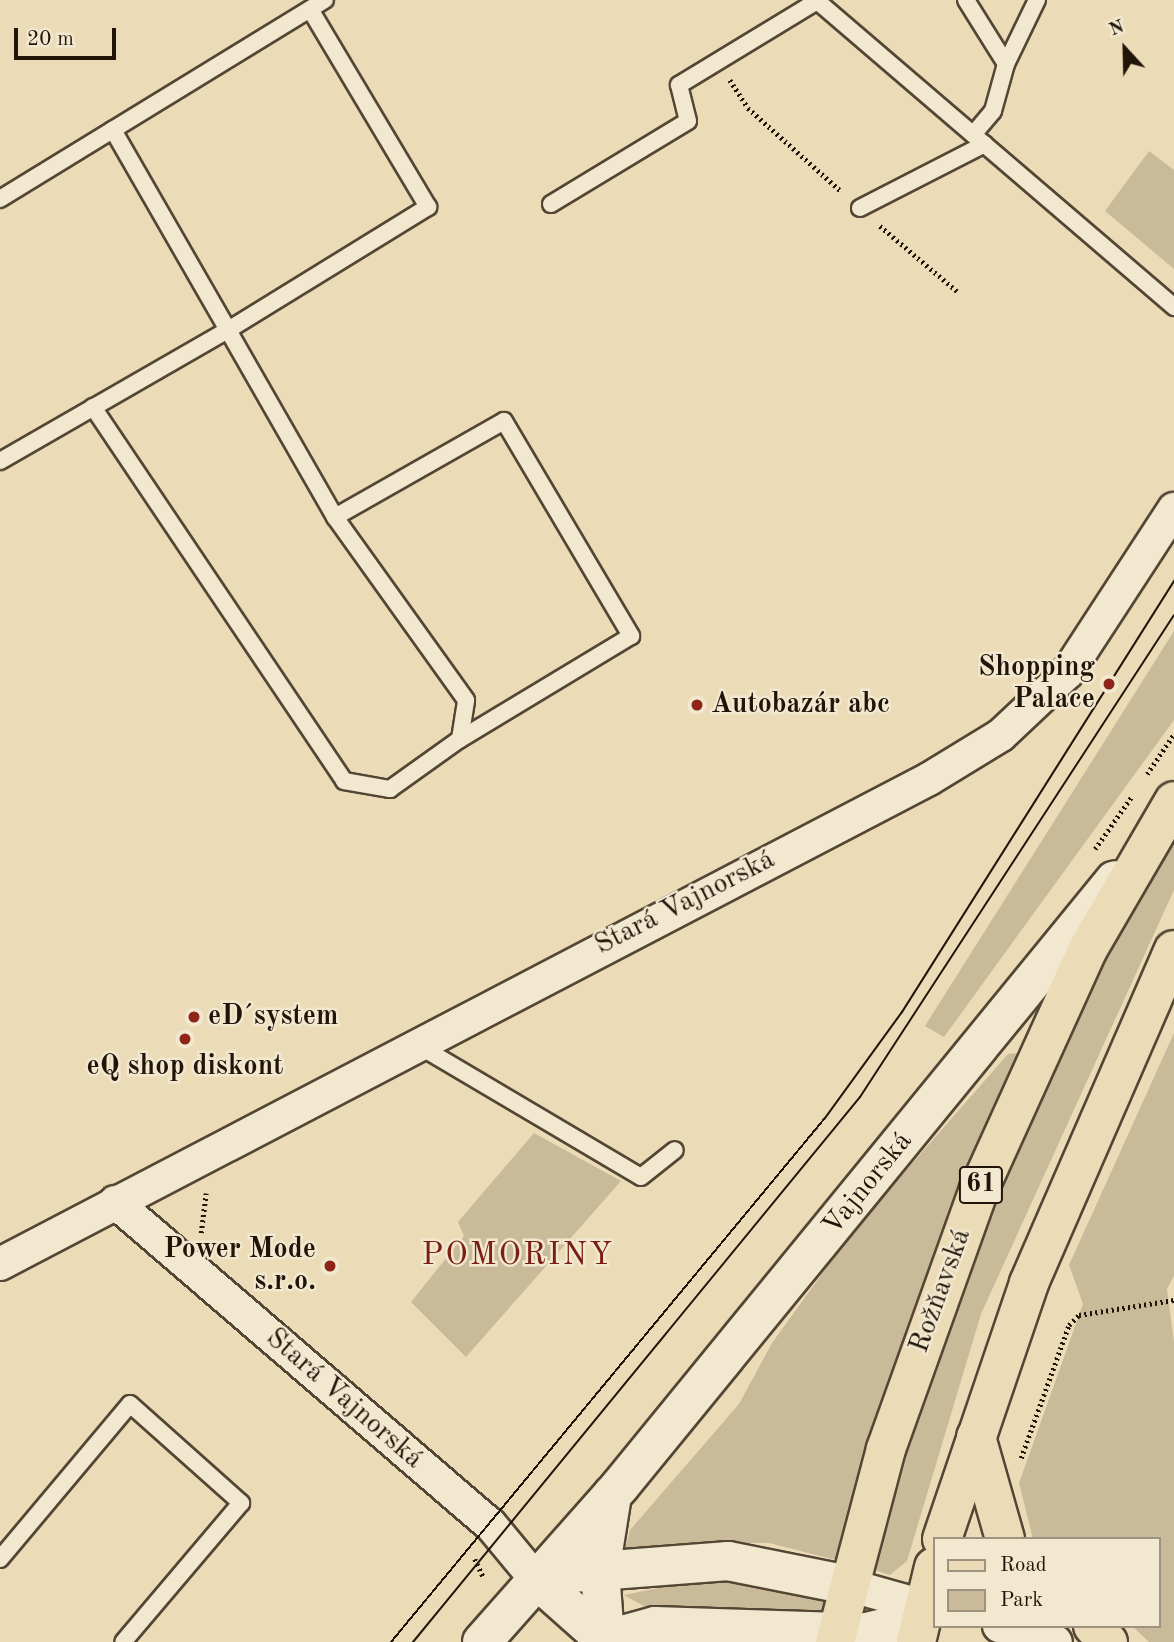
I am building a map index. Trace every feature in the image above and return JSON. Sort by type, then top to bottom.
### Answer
[{"type":"main road","name":"Vajnorská","points":[[533,1576],[611,1495],[1171,805]]},
{"type":"main road","name":"Rožňavská","points":[[836,1638],[848,1585],[899,1409],[979,1189],[1088,949],[1171,805]]},
{"type":"main road","points":[[943,1537],[975,1434],[1091,1129],[1174,950]]},
{"type":"main road","points":[[975,1434],[1004,1537]]},
{"type":"main road","points":[[603,1641],[600,1572],[611,1495]]},
{"type":"main road","points":[[482,1642],[533,1576],[729,1561],[848,1585]]},
{"type":"main road","points":[[533,1576],[603,1641]]},
{"type":"main road","points":[[603,1641],[655,1626],[836,1638],[881,1630],[925,1619],[932,1579]]},
{"type":"main road","points":[[1095,1628],[1108,1642]]},
{"type":"street","name":"Stará Vajnorská","points":[[0,1264],[414,1043],[929,779],[1001,735],[1066,673],[1174,509]]},
{"type":"street","name":"Stará Vajnorská","points":[[115,1202],[490,1524],[533,1576]]},
{"type":"street","points":[[848,1585],[925,1619]]},
{"type":"street","points":[[1006,1628],[1056,1642]]},
{"type":"lane","points":[[0,199],[325,0]]},
{"type":"lane","points":[[966,0],[1006,64]]},
{"type":"lane","points":[[551,204],[688,121],[680,85],[817,1],[1174,307]]},
{"type":"lane","points":[[860,208],[979,139],[993,111],[1006,64],[1041,1]]},
{"type":"lane","points":[[0,461],[228,330],[428,207],[310,9]]},
{"type":"lane","points":[[113,130],[335,517],[466,700],[460,739]]},
{"type":"lane","points":[[93,407],[344,781],[390,789],[460,739],[631,636],[504,421],[335,517]]},
{"type":"lane","points":[[414,1043],[641,1177],[675,1150]]},
{"type":"lane","points":[[0,1559],[130,1404],[241,1503],[123,1642]]},
{"type":"path","points":[[717,60],[748,108],[957,291]]},
{"type":"path","points":[[1144,778],[1174,734]]},
{"type":"path","points":[[1091,855],[1136,789]]},
{"type":"path","points":[[202,1241],[207,1191],[218,1183]]},
{"type":"path","points":[[1017,1472],[1069,1325],[1079,1315],[1174,1300]]},
{"type":"green space","points":[[1149,151],[1174,170],[1174,269],[1105,211]]},
{"type":"green space","points":[[1174,631],[1174,720],[944,1037],[925,1026]]},
{"type":"green space","points":[[1174,831],[1174,890],[981,1314],[907,1561],[890,1575],[871,1569],[952,1301],[1142,880]]},
{"type":"green space","points":[[1174,1033],[1174,1276],[1167,1289],[1174,1342],[1174,1642],[1149,1642],[1134,1628],[1160,1628],[1160,1537],[1032,1537],[1019,1483],[1083,1304],[1069,1265]]},
{"type":"green space","points":[[1019,1053],[969,1162],[836,1560],[769,1543],[695,1543],[624,1554],[630,1530],[739,1404],[772,1343],[853,1231],[1008,1054]]},
{"type":"green space","points":[[534,1133],[621,1181],[466,1357],[411,1302],[464,1236],[458,1222]]},
{"type":"green space","points":[[693,1581],[768,1583],[825,1598],[821,1614],[649,1609],[624,1595]]},
{"type":"tram line","points":[[391,1642],[825,1118],[902,1012],[1174,581]]},
{"type":"tram line","points":[[413,1642],[860,1097],[1174,615]]},
{"type":"place","name":"Shopping Palace","points":[[1109,684]]},
{"type":"place","name":"Autobazár abc","points":[[697,705]]},
{"type":"place","name":"eD´system","points":[[194,1017]]},
{"type":"place","name":"eQ shop diskont","points":[[185,1039]]},
{"type":"place","name":"Power Mode s.r.o.","points":[[330,1266]]},
{"type":"district","name":"POMORINY","points":[[518,1256]]}]
